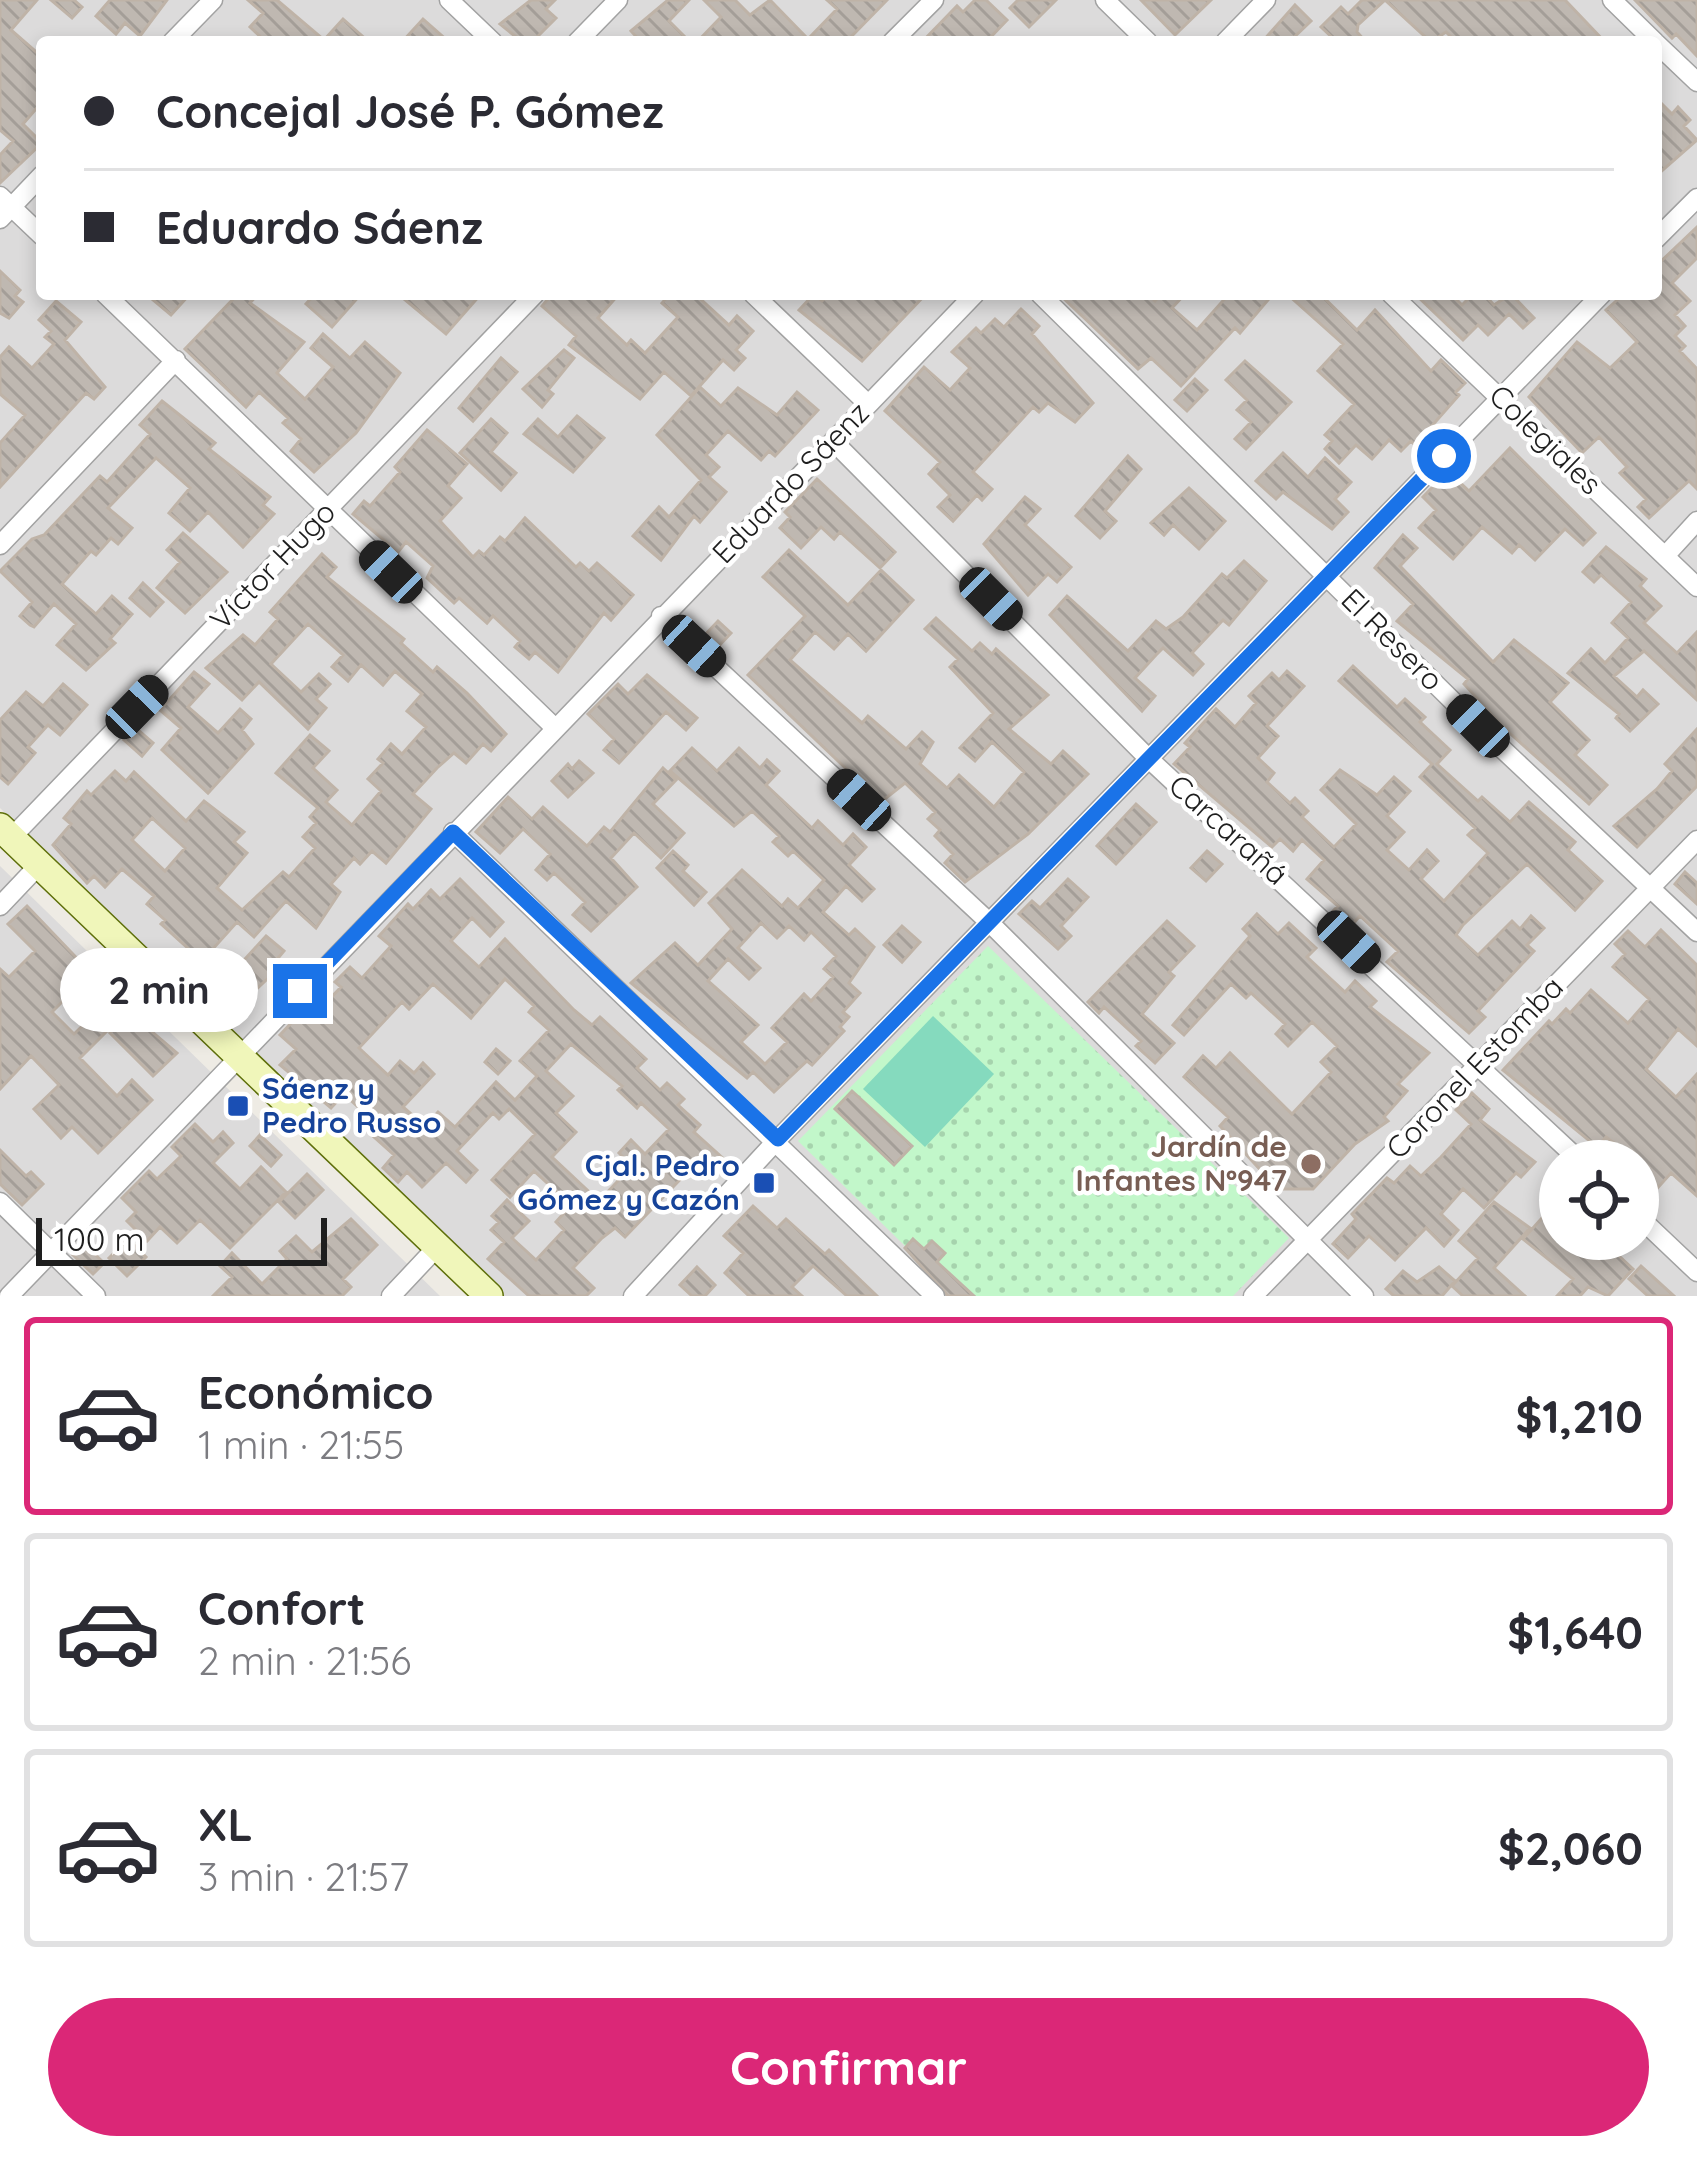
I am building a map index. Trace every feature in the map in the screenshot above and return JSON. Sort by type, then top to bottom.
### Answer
[{"type":"street","points":[[178,36],[213,0]]},
{"type":"street","points":[[449,0],[487,36]]},
{"type":"street","points":[[583,36],[618,0]]},
{"type":"street","points":[[898,36],[934,0]]},
{"type":"street","points":[[1105,0],[1142,36]]},
{"type":"street","points":[[1231,36],[1266,0]]},
{"type":"street","points":[[1612,0],[1650,36]]},
{"type":"street","points":[[1662,48],[1697,82]]},
{"type":"street","points":[[36,181],[4,207],[36,231]]},
{"type":"street","points":[[1662,233],[1697,198]]},
{"type":"street","points":[[111,300],[554,726]]},
{"type":"street","name":"Víctor Hugo","points":[[6,833],[529,300]]},
{"type":"street","points":[[759,300],[868,404]]},
{"type":"street","name":"Eduardo Sáenz","points":[[9,1296],[969,300]]},
{"type":"street","name":"El Resero","points":[[1046,300],[1697,932]]},
{"type":"street","name":"Colegiales","points":[[1397,300],[1697,587]]},
{"type":"street","points":[[633,1296],[778,1139],[1596,300]]},
{"type":"street","points":[[0,545],[176,360]]},
{"type":"street","name":"Carcarañá","points":[[833,441],[1148,758],[1558,1140]]},
{"type":"street","points":[[1664,556],[1697,521]]},
{"type":"street","points":[[661,616],[990,923],[1364,1296]]},
{"type":"street","points":[[453,832],[778,1139],[935,1296]]},
{"type":"street","points":[[6,833],[490,1296]]},
{"type":"street","name":"Coronel Estomba","points":[[1253,1296],[1697,840]]},
{"type":"street","points":[[0,906],[38,866]]},
{"type":"street","points":[[0,1202],[96,1296]]},
{"type":"street","points":[[1659,1236],[1697,1272]]},
{"type":"street","points":[[391,1296],[438,1246]]},
{"type":"shaded area","points":[[0,0],[1697,0],[1697,1296],[502,1296],[0,808]]},
{"type":"shaded area","points":[[0,866],[440,1296],[0,1296]]},
{"type":"green space","points":[[988,946],[1289,1238],[1233,1296],[956,1296],[798,1141]]},
{"type":"green space","points":[[933,1016],[994,1074],[925,1147],[863,1089]]},
{"type":"building","points":[[0,0],[37,0],[11,30],[36,52],[36,109],[23,124],[36,137],[36,149],[0,183],[0,155],[13,141],[0,130]]},
{"type":"building","points":[[51,0],[74,0],[82,7],[72,18]]},
{"type":"building","points":[[110,0],[167,0],[140,36],[125,23],[116,34],[96,16]]},
{"type":"building","points":[[248,0],[277,0],[319,36],[260,36],[250,27],[263,13]]},
{"type":"building","points":[[531,0],[555,0],[546,9],[556,18],[538,36],[515,36],[500,24]]},
{"type":"building","points":[[668,0],[689,0],[669,21],[684,36],[636,36],[631,31]]},
{"type":"building","points":[[704,0],[735,0],[750,15],[770,0],[805,36],[703,36],[721,17]]},
{"type":"building","points":[[827,0],[887,0],[852,36],[811,36],[837,9]]},
{"type":"building","points":[[975,0],[986,0],[1007,20],[992,36],[928,36],[957,6],[963,12]]},
{"type":"building","points":[[1018,0],[1056,0],[1029,27],[1010,8]]},
{"type":"building","points":[[1141,0],[1211,0],[1175,35]]},
{"type":"building","points":[[1362,0],[1385,0],[1358,25],[1361,36],[1331,36],[1321,27],[1341,7],[1348,14]]},
{"type":"building","points":[[1385,0],[1565,0],[1599,36],[1450,36],[1446,32],[1424,36]]},
{"type":"building","points":[[1635,0],[1697,0],[1697,56],[1676,34],[1672,38]]},
{"type":"building","points":[[1295,5],[1311,21],[1295,36],[1267,36]]},
{"type":"building","points":[[343,19],[362,36],[328,36]]},
{"type":"building","points":[[423,19],[442,36],[407,36]]},
{"type":"building","points":[[1662,104],[1672,114],[1678,107],[1690,120],[1684,126],[1697,140],[1662,171]]},
{"type":"building","points":[[1697,227],[1697,258],[1672,283],[1690,301],[1675,315],[1685,326],[1675,336],[1685,346],[1680,351],[1697,369],[1697,489],[1689,481],[1649,518],[1638,507],[1646,499],[1620,473],[1627,467],[1599,437],[1582,453],[1529,397],[1577,342],[1610,368],[1637,342],[1606,310],[1617,300],[1662,300],[1662,260]]},
{"type":"building","points":[[0,271],[20,290],[15,296],[23,302],[9,318],[0,313]]},
{"type":"building","points":[[153,300],[185,300],[171,315]]},
{"type":"building","points":[[232,300],[253,300],[250,303],[304,342],[277,373],[305,399],[333,367],[311,348],[323,334],[350,358],[365,342],[400,373],[356,433],[314,472],[291,451],[301,439],[283,423],[288,418],[259,392],[246,407],[185,349]]},
{"type":"building","points":[[310,300],[356,300],[332,327],[306,304]]},
{"type":"building","points":[[405,300],[476,300],[446,334]]},
{"type":"building","points":[[547,300],[614,300],[598,318],[627,345],[631,340],[645,353],[678,317],[662,303],[665,300],[702,300],[729,325],[737,316],[753,331],[736,350],[745,358],[734,370],[723,360],[691,396],[664,372],[640,399],[569,345],[576,336],[542,306]]},
{"type":"building","points":[[808,300],[920,300],[862,361],[799,310]]},
{"type":"building","points":[[1065,300],[1179,300],[1172,308],[1197,330],[1224,300],[1268,300],[1240,333],[1235,328],[1181,386],[1151,358],[1138,369]]},
{"type":"building","points":[[1294,300],[1326,300],[1357,330],[1375,310],[1431,371],[1441,360],[1465,383],[1415,445],[1411,441],[1401,451],[1389,440],[1372,459],[1356,445],[1339,463],[1325,449],[1332,441],[1325,435],[1354,404],[1318,371],[1343,344]]},
{"type":"building","points":[[1421,300],[1457,300],[1462,305],[1467,300],[1489,300],[1494,305],[1517,300],[1534,318],[1523,328],[1509,314],[1488,335],[1478,325],[1463,340]]},
{"type":"building","points":[[56,301],[81,322],[65,340],[105,387],[94,399],[86,393],[0,487],[0,443],[25,415],[0,394],[0,357],[9,347],[32,368],[54,344],[45,337],[51,331],[39,320]]},
{"type":"building","points":[[1021,309],[1039,326],[1032,334],[1093,403],[1075,422],[1048,403],[1039,412],[1033,407],[973,472],[992,489],[982,500],[977,495],[953,521],[938,507],[950,495],[929,474],[940,462],[885,411],[924,367],[950,390],[970,368],[952,352],[976,328],[981,333],[995,319],[1004,327]]},
{"type":"building","points":[[564,350],[574,358],[548,390],[553,394],[542,407],[523,389]]},
{"type":"building","points":[[501,358],[517,372],[473,421],[459,408]]},
{"type":"building","points":[[1245,361],[1291,402],[1246,449],[1235,439],[1251,422],[1237,410],[1247,400],[1226,380]]},
{"type":"building","points":[[1195,379],[1207,390],[1187,411],[1175,400]]},
{"type":"building","points":[[700,387],[721,406],[738,388],[777,415],[797,392],[818,410],[775,456],[769,451],[761,460],[728,431],[706,455],[719,467],[709,477],[726,492],[700,522],[694,516],[661,560],[633,536],[659,507],[669,517],[701,480],[657,435]]},
{"type":"building","points":[[162,401],[215,443],[209,449],[270,497],[263,505],[274,514],[243,547],[208,512],[190,531],[169,513],[190,488],[156,458],[108,508],[132,528],[118,544],[111,538],[96,555],[91,551],[62,584],[96,614],[112,596],[132,614],[110,639],[115,643],[86,670],[57,645],[76,624],[54,604],[34,627],[30,625],[20,616],[32,602],[0,571],[32,539],[44,535],[100,476],[107,482],[150,434],[140,425]]},
{"type":"building","points":[[577,416],[604,438],[573,472],[524,434],[538,419],[558,437]]},
{"type":"building","points":[[491,419],[507,433],[491,452],[516,473],[501,490],[460,453]]},
{"type":"building","points":[[427,430],[467,464],[448,486],[461,498],[440,521],[473,557],[479,551],[484,555],[500,537],[505,541],[525,518],[576,567],[580,563],[589,571],[597,563],[633,595],[611,620],[604,613],[558,672],[535,652],[529,659],[515,647],[520,641],[493,616],[487,623],[459,598],[454,603],[427,578],[433,566],[406,542],[398,552],[353,514],[364,501],[370,506],[400,472],[395,467]]},
{"type":"building","points":[[1510,448],[1595,533],[1583,545],[1565,529],[1535,560],[1519,545],[1512,553],[1482,527],[1453,559],[1419,528],[1436,510],[1423,497],[1448,471],[1469,491]]},
{"type":"building","points":[[1283,453],[1308,477],[1325,458],[1351,482],[1335,499],[1348,512],[1332,529],[1283,492],[1276,499],[1256,481]]},
{"type":"building","points":[[1128,456],[1141,469],[1105,511],[1116,521],[1100,538],[1076,516]]},
{"type":"building","points":[[817,479],[895,552],[880,568],[840,532],[834,539],[821,527],[801,548],[780,528],[790,517],[785,512]]},
{"type":"building","points":[[1189,488],[1225,521],[1199,549],[1173,525],[1164,535],[1151,523]]},
{"type":"building","points":[[1025,497],[1040,509],[1025,525],[1071,567],[1057,582],[1048,574],[1028,595],[984,544]]},
{"type":"building","points":[[183,533],[227,572],[185,613],[157,588],[180,562],[167,550]]},
{"type":"building","points":[[1403,535],[1417,548],[1400,566],[1493,662],[1514,640],[1568,683],[1550,702],[1589,740],[1575,755],[1607,785],[1589,804],[1504,728],[1464,684],[1468,679],[1397,621],[1413,604],[1375,568]]},
{"type":"building","points":[[1606,547],[1646,579],[1640,586],[1661,606],[1644,623],[1677,653],[1697,632],[1697,700],[1644,651],[1614,676],[1637,697],[1643,690],[1658,704],[1630,731],[1616,718],[1619,714],[1568,673],[1591,649],[1605,663],[1628,638],[1612,623],[1631,602],[1601,575],[1594,582],[1583,572]]},
{"type":"building","points":[[789,550],[848,605],[881,570],[913,600],[866,651],[848,634],[834,649],[815,632],[790,660],[862,723],[868,716],[906,749],[922,732],[933,742],[920,764],[947,788],[959,775],[994,807],[1024,772],[992,742],[975,761],[960,748],[993,713],[950,667],[958,659],[925,629],[936,618],[972,651],[980,643],[992,654],[996,649],[1048,695],[1009,729],[1051,764],[1063,751],[1088,774],[1028,834],[965,882],[945,863],[953,854],[935,836],[940,830],[928,819],[935,812],[905,783],[881,802],[748,675],[805,616],[763,577]]},
{"type":"building","points":[[322,554],[336,567],[327,577],[404,639],[401,643],[433,672],[437,667],[467,693],[506,734],[491,751],[483,744],[466,763],[454,753],[437,768],[413,794],[431,809],[386,863],[372,851],[360,864],[354,858],[331,884],[340,892],[316,928],[286,901],[254,937],[237,922],[202,961],[161,924],[165,920],[147,904],[154,896],[122,869],[105,887],[94,876],[87,883],[53,845],[71,824],[64,818],[87,791],[91,795],[115,771],[126,781],[134,772],[186,821],[204,801],[244,832],[234,842],[247,853],[217,888],[242,910],[283,872],[289,877],[315,848],[303,837],[316,823],[310,817],[318,808],[276,773],[310,735],[329,751],[313,768],[337,790],[326,802],[352,825],[381,791],[368,779],[383,763],[378,759],[391,744],[402,754],[426,727],[407,711],[422,694],[395,671],[383,685],[361,665],[348,681],[332,667],[343,655],[308,624],[271,664],[301,692],[319,674],[330,684],[316,699],[326,708],[308,729],[259,682],[242,700],[206,668],[243,635],[255,645],[278,619],[270,612]],"holes":[[[152,818],[185,848],[165,871],[132,840]]]},
{"type":"building","points":[[1244,561],[1266,581],[1229,625],[1223,620],[1192,653],[1203,664],[1193,675],[1163,648],[1156,655],[1135,678],[1155,696],[1142,711],[1050,615],[1067,596],[1128,651],[1156,621],[1166,629],[1183,617],[1222,574],[1227,578]]},
{"type":"building","points":[[143,583],[163,602],[150,616],[130,598]]},
{"type":"building","points":[[718,621],[731,633],[716,649],[703,637]]},
{"type":"building","points":[[1353,666],[1397,707],[1405,699],[1425,717],[1420,722],[1450,750],[1437,764],[1478,801],[1482,797],[1510,822],[1529,802],[1575,842],[1568,850],[1602,881],[1575,910],[1527,864],[1463,925],[1456,935],[1478,955],[1512,921],[1520,929],[1531,916],[1544,928],[1527,945],[1534,951],[1478,1011],[1485,1017],[1469,1033],[1387,962],[1398,951],[1360,916],[1350,927],[1333,911],[1338,906],[1307,879],[1324,860],[1302,840],[1293,851],[1280,839],[1272,847],[1174,764],[1190,747],[1185,743],[1216,709],[1235,727],[1256,703],[1249,696],[1272,673],[1279,680],[1287,671],[1304,686],[1267,726],[1278,736],[1258,758],[1274,773],[1267,782],[1290,803],[1295,798],[1308,811],[1302,817],[1334,847],[1356,824],[1321,790],[1340,770],[1377,795],[1394,777],[1410,791],[1387,816],[1404,832],[1387,850],[1409,870],[1427,850],[1438,861],[1421,879],[1444,901],[1488,853],[1468,835],[1475,828],[1420,777],[1432,764],[1339,681]]},
{"type":"building","points":[[194,672],[209,684],[188,707],[218,733],[240,709],[251,719],[242,730],[253,744],[208,793],[162,750],[181,728],[160,710]]},
{"type":"building","points":[[647,675],[697,718],[686,730],[666,712],[619,763],[604,750],[614,739],[588,714],[618,684],[628,694]]},
{"type":"building","points":[[63,684],[87,705],[60,735],[48,725],[28,747],[35,753],[8,784],[0,777],[0,720],[26,692],[43,706]]},
{"type":"building","points":[[136,728],[153,743],[142,756],[124,740]]},
{"type":"building","points":[[1697,729],[1697,786],[1637,847],[1614,826],[1657,789],[1672,771],[1665,764]]},
{"type":"building","points":[[692,748],[717,771],[739,748],[760,768],[767,760],[779,771],[766,785],[812,828],[818,821],[843,845],[853,834],[866,847],[849,865],[874,889],[862,901],[846,886],[823,912],[849,935],[855,929],[874,947],[849,983],[860,993],[843,1012],[849,1017],[840,1027],[844,1031],[812,1065],[807,1061],[774,1092],[753,1072],[747,1078],[631,983],[675,943],[698,965],[732,929],[709,903],[742,870],[782,906],[788,899],[798,908],[824,880],[793,851],[788,856],[773,842],[779,836],[752,811],[734,826],[670,771]],"holes":[[[761,923],[777,938],[789,926],[804,940],[811,932],[836,956],[824,969],[833,977],[811,1001],[804,994],[772,1028],[787,1042],[765,1064],[741,1042],[758,1025],[708,981],[728,959],[749,979],[760,968],[738,948]]]},
{"type":"building","points":[[579,761],[593,773],[568,797],[552,781],[568,764],[572,769]]},
{"type":"building","points":[[663,768],[676,780],[653,804],[684,833],[661,858],[634,833],[611,858],[637,887],[591,931],[573,915],[585,902],[554,873],[547,880],[536,870],[550,854],[523,829],[500,853],[476,832],[508,797],[532,819],[543,807],[587,846],[604,827],[610,832]]},
{"type":"building","points":[[1136,804],[1156,822],[1116,864],[1097,846]]},
{"type":"building","points":[[673,851],[688,865],[683,871],[706,892],[694,905],[657,868]]},
{"type":"building","points":[[1207,851],[1222,864],[1206,881],[1191,868]]},
{"type":"building","points":[[1685,872],[1697,883],[1697,904],[1675,884]]},
{"type":"building","points":[[460,879],[503,922],[490,936],[472,918],[451,941],[479,967],[505,939],[574,1010],[592,1025],[600,1017],[646,1059],[637,1068],[660,1090],[667,1083],[684,1099],[678,1105],[700,1125],[694,1132],[725,1160],[711,1175],[697,1162],[625,1237],[615,1228],[602,1238],[573,1268],[594,1288],[586,1296],[529,1296],[488,1259],[504,1242],[491,1230],[499,1222],[492,1216],[507,1200],[529,1221],[512,1238],[536,1260],[564,1230],[556,1222],[571,1205],[534,1171],[510,1197],[492,1180],[535,1134],[509,1109],[499,1119],[493,1113],[457,1151],[477,1170],[466,1182],[446,1163],[422,1187],[407,1172],[398,1182],[383,1168],[394,1155],[365,1129],[373,1121],[344,1094],[331,1108],[280,1065],[296,1049],[280,1035],[309,1004],[317,1012],[341,987],[335,982],[350,967],[362,978],[391,946],[379,936],[408,904],[413,909],[431,890],[440,899]],"holes":[[[505,979],[534,1006],[529,1012],[549,1030],[520,1061],[537,1076],[515,1100],[496,1082],[455,1127],[438,1112],[425,1126],[403,1107],[434,1074],[423,1063],[414,1073],[400,1061],[388,1075],[359,1048],[402,1002],[409,1009],[433,984],[471,1018]],[[571,1044],[622,1086],[618,1090],[637,1108],[641,1103],[669,1129],[645,1154],[631,1140],[619,1153],[632,1166],[599,1201],[552,1157],[576,1132],[556,1113],[573,1096],[546,1071]]]},
{"type":"building","points":[[1068,879],[1088,897],[1061,926],[1071,936],[1058,949],[1019,914],[1032,901],[1040,908]]},
{"type":"building","points":[[27,906],[91,973],[52,1012],[74,1034],[103,1006],[118,1020],[80,1058],[117,1096],[132,1080],[152,1100],[98,1153],[72,1127],[61,1138],[34,1109],[59,1085],[31,1056],[0,1089],[0,969],[9,977],[35,951],[8,924]]},
{"type":"building","points":[[1257,914],[1278,934],[1289,923],[1316,948],[1307,957],[1345,992],[1355,981],[1376,1001],[1370,1007],[1429,1053],[1398,1084],[1407,1091],[1384,1117],[1388,1121],[1355,1144],[1313,1189],[1278,1189],[1220,1126],[1228,1117],[1184,1077],[1203,1056],[1216,1068],[1230,1053],[1292,1114],[1331,1072],[1321,1062],[1337,1046],[1312,1022],[1288,1046],[1276,1034],[1285,1024],[1251,993],[1246,998],[1231,984],[1184,1035],[1173,1025],[1250,936],[1243,929]]},
{"type":"building","points":[[1167,921],[1194,946],[1169,972],[1174,976],[1142,1014],[1174,1043],[1155,1063],[1136,1046],[1141,1041],[1104,1007],[1099,1013],[1088,1002]]},
{"type":"building","points":[[902,926],[920,942],[902,962],[884,945]]},
{"type":"building","points":[[1661,930],[1697,965],[1697,1046],[1678,1029],[1646,1069],[1676,1097],[1697,1074],[1697,1196],[1671,1173],[1659,1186],[1659,1140],[1588,1140],[1503,1070],[1549,1021],[1552,1024],[1566,1009],[1570,1013],[1591,990],[1628,1023],[1649,999],[1613,967],[1625,954],[1615,944],[1628,931],[1645,947]]},
{"type":"building","points":[[266,936],[284,951],[274,963],[279,968],[233,1011],[193,977],[214,953],[234,971]]},
{"type":"building","points":[[130,1013],[177,1053],[153,1076],[110,1033]]},
{"type":"building","points":[[496,1049],[510,1061],[498,1074],[485,1062]]},
{"type":"building","points":[[852,1091],[912,1146],[894,1165],[835,1109]]},
{"type":"building","points":[[1472,1093],[1489,1109],[1480,1120],[1535,1162],[1521,1177],[1516,1173],[1484,1208],[1463,1189],[1441,1214],[1458,1230],[1444,1246],[1426,1228],[1395,1260],[1369,1236],[1348,1258],[1333,1244],[1356,1219],[1352,1214],[1387,1178],[1394,1183],[1410,1166],[1421,1176],[1441,1157],[1471,1124],[1456,1110]]},
{"type":"building","points":[[195,1124],[213,1142],[223,1132],[233,1143],[213,1163],[240,1189],[261,1167],[286,1192],[230,1248],[200,1220],[177,1243],[160,1227],[147,1241],[127,1221],[136,1212],[122,1198],[149,1171],[157,1179],[181,1156],[172,1147]]},
{"type":"building","points":[[260,1135],[281,1155],[271,1166],[250,1146]]},
{"type":"building","points":[[0,1150],[26,1176],[31,1172],[43,1184],[22,1205],[0,1184]]},
{"type":"building","points":[[307,1174],[323,1190],[295,1218],[279,1202]]},
{"type":"building","points":[[1494,1202],[1530,1228],[1494,1268],[1525,1296],[1463,1296],[1452,1286],[1478,1258],[1459,1241]]},
{"type":"building","points":[[753,1206],[777,1228],[786,1219],[825,1254],[829,1250],[877,1296],[847,1296],[813,1266],[792,1287],[802,1296],[749,1296],[725,1273],[743,1253],[724,1236]]},
{"type":"building","points":[[351,1219],[377,1245],[343,1279],[351,1287],[342,1296],[213,1296],[232,1277],[220,1266],[232,1253],[262,1284],[287,1259],[280,1251],[296,1236],[312,1252]]},
{"type":"building","points":[[1539,1221],[1539,1252],[1523,1239]]},
{"type":"building","points":[[128,1239],[146,1257],[127,1276],[109,1258]]},
{"type":"building","points":[[913,1239],[924,1249],[932,1241],[945,1253],[937,1262],[974,1296],[948,1296],[905,1248]]},
{"type":"building","points":[[84,1244],[104,1263],[93,1274],[73,1255]]},
{"type":"building","points":[[1549,1260],[1623,1260],[1633,1269],[1608,1296],[1588,1287],[1580,1296],[1557,1296],[1573,1279]]},
{"type":"building","points":[[1641,1266],[1674,1296],[1648,1296],[1629,1279]]},
{"type":"building","points":[[697,1267],[715,1285],[705,1296],[692,1296],[680,1285]]},
{"type":"building","points":[[1439,1267],[1455,1281],[1442,1296],[1394,1296],[1386,1289],[1403,1271],[1417,1282]]},
{"type":"place","name":"Sáenz y Pedro Russo","points":[[238,1106]]},
{"type":"place","name":"Jardín de Infantes Nº947","points":[[1311,1164]]},
{"type":"place","name":"Cjal. Pedro Gómez y Cazón","points":[[764,1183]]},
{"type":"route","points":[[300,991],[453,832],[778,1139],[1444,456]]}]
